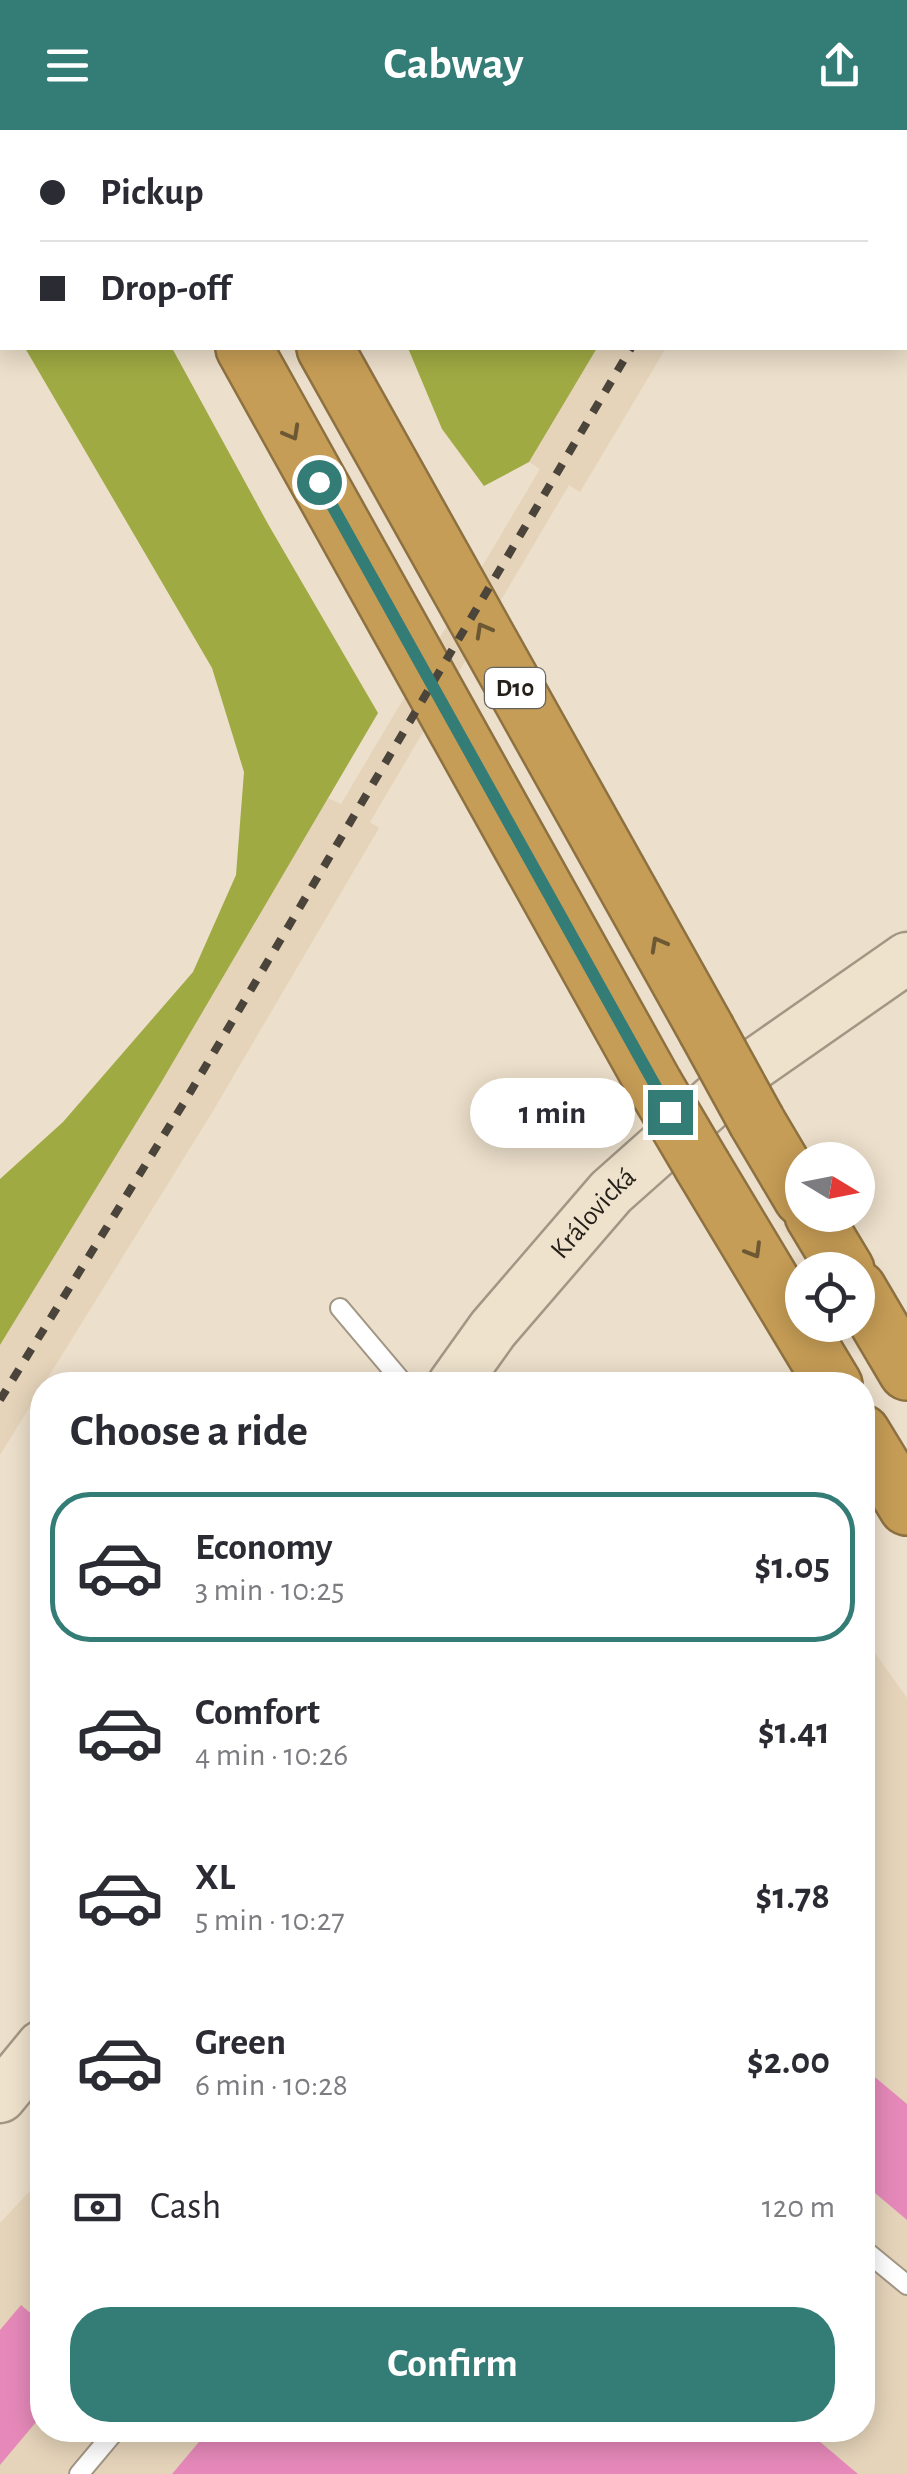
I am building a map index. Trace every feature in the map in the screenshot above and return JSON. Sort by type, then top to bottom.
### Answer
[{"type":"highway","name":"D10","points":[[245,350],[654,1084],[826,1372]]},
{"type":"highway","name":"D10","points":[[326,350],[785,1169]]},
{"type":"highway","points":[[875,1318],[907,1372]]},
{"type":"highway","points":[[875,1454],[907,1507]]},
{"type":"main road","name":"Královická","points":[[461,1372],[492,1329],[611,1192],[755,1064],[907,958]]},
{"type":"main road","points":[[0,2097],[30,2061]]},
{"type":"lane","points":[[340,1308],[394,1372]]},
{"type":"lane","points":[[875,2259],[907,2286]]},
{"type":"lane","points":[[78,2474],[106,2442]]},
{"type":"shaded area","points":[[596,350],[665,350],[580,492],[569,485],[370,822],[379,828],[213,1111],[51,1372],[30,1372],[30,1407],[0,1455],[0,1345],[162,1081],[328,798],[341,804],[540,469],[529,462]]},
{"type":"shaded area","points":[[875,1653],[907,1698],[907,2474],[0,2474],[0,2223],[30,2191],[30,2442],[875,2442]]},
{"type":"green space","points":[[26,350],[173,350],[378,713],[162,1081],[0,1345],[0,1179],[63,1122],[193,972],[236,875],[244,772],[212,668]]},
{"type":"green space","points":[[409,350],[596,350],[529,462],[484,486],[442,429]]},
{"type":"building","points":[[875,2077],[907,2104],[907,2220],[875,2193]]},
{"type":"building","points":[[21,2305],[30,2313],[30,2429],[0,2465],[0,2330]]},
{"type":"building","points":[[199,2442],[820,2442],[858,2474],[172,2474]]},
{"type":"railway","points":[[0,1400],[188,1096],[630,350]]},
{"type":"route","points":[[319,482],[670,1112]]}]
